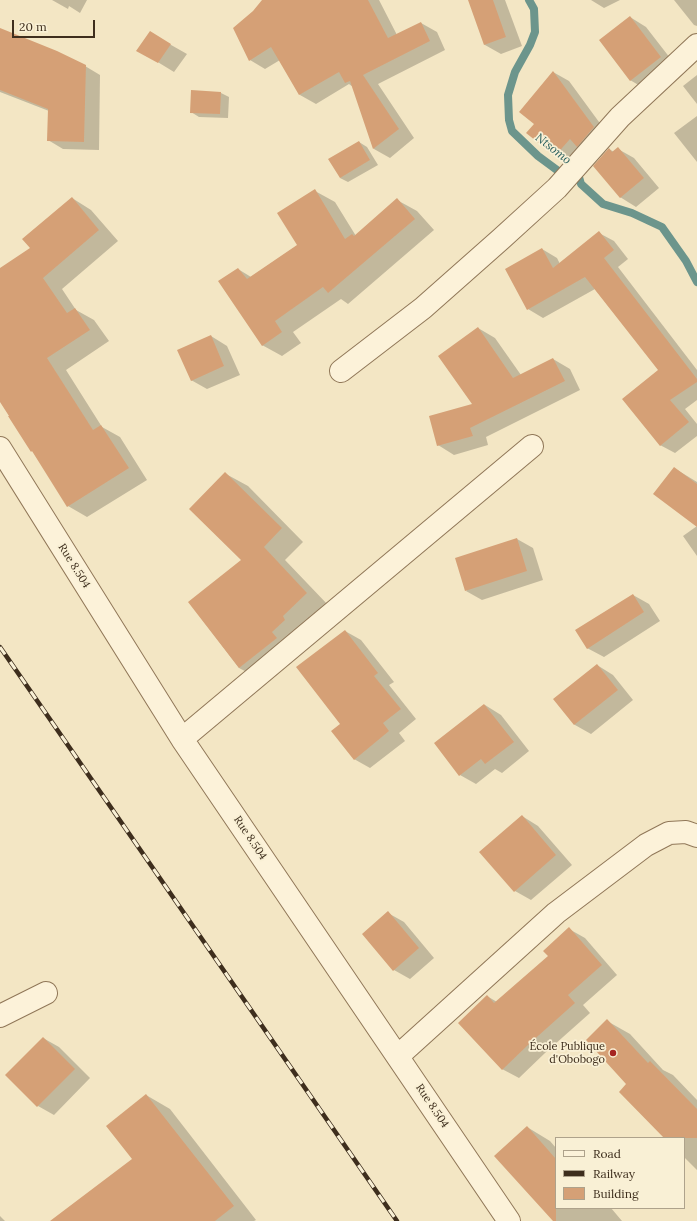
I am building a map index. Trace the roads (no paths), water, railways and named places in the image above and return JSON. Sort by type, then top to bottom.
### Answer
[{"type":"street","points":[[341,371],[422,308],[502,239],[557,188],[620,117],[697,46]]},
{"type":"street","points":[[182,739],[532,446]]},
{"type":"street","name":"Rue 8.504","points":[[0,448],[182,739],[509,1221]]},
{"type":"street","points":[[398,1056],[556,913],[646,845],[669,833],[686,832],[697,836]]},
{"type":"street","points":[[0,1016],[46,993]]},
{"type":"waterway","name":"Ntsomo","points":[[529,0],[534,9],[535,32],[530,45],[515,72],[508,95],[509,120],[512,131],[538,156],[561,173],[579,177],[581,184],[603,204],[632,213],[662,227],[686,261],[697,282]]},
{"type":"railway","points":[[0,647],[397,1221]]},
{"type":"place","name":"École Publique d'Obobogo","points":[[613,1053]]}]
